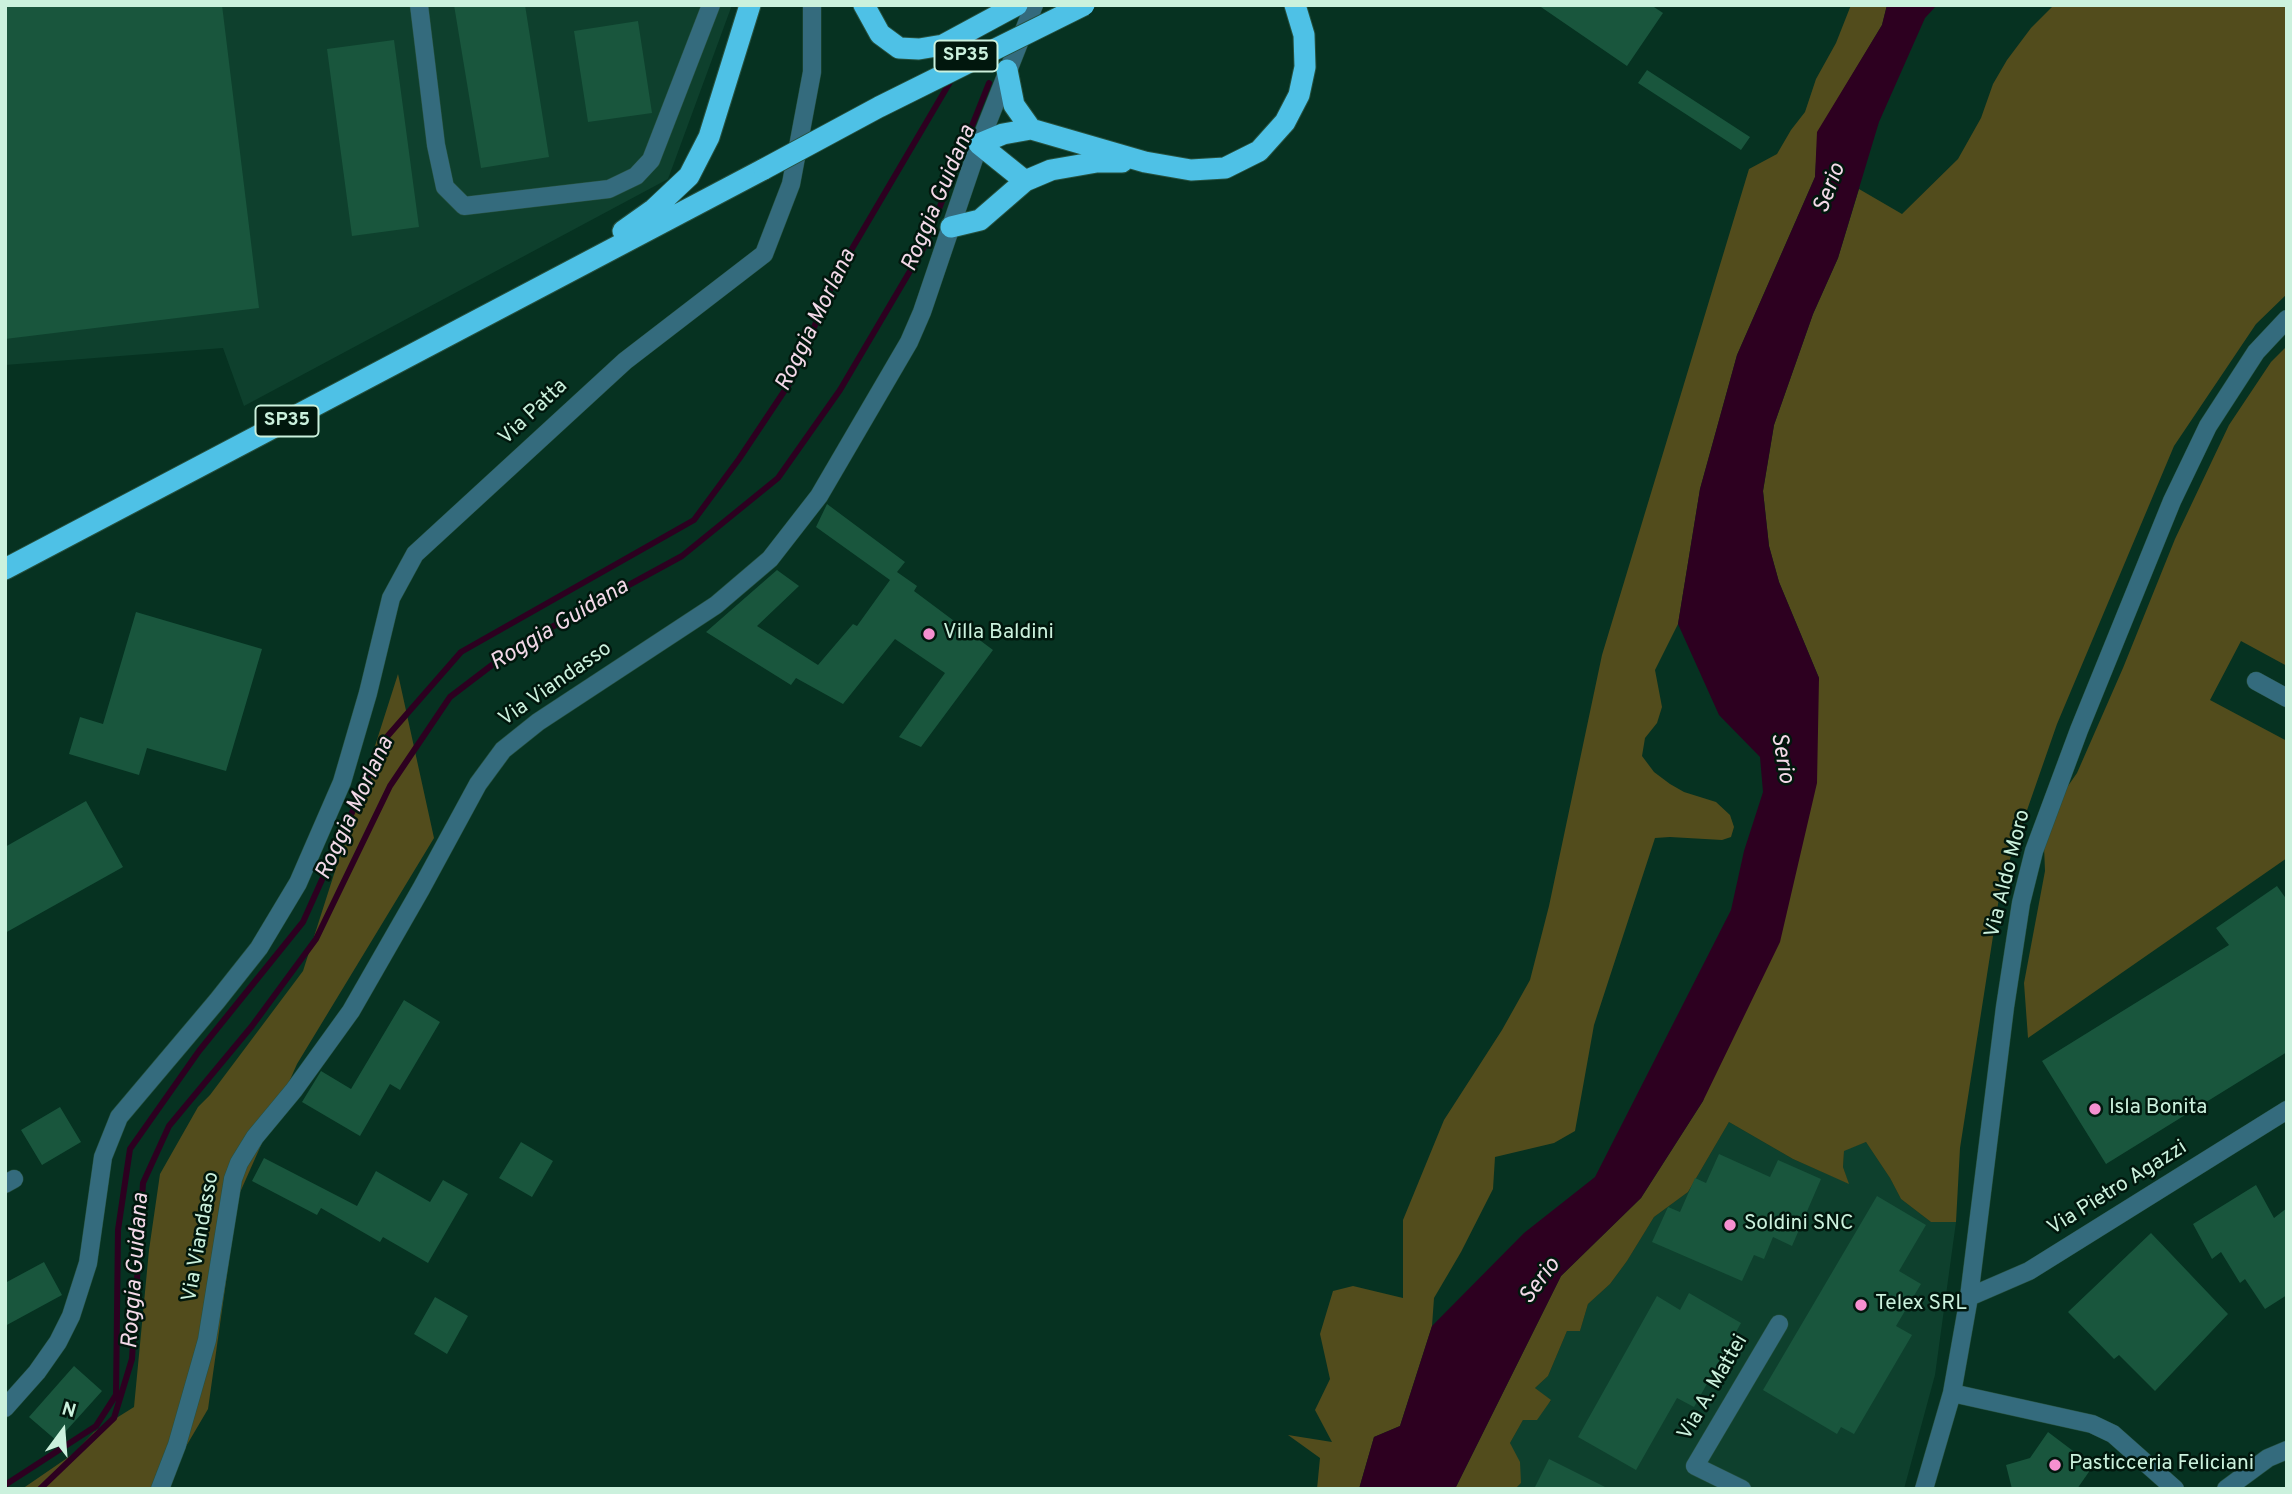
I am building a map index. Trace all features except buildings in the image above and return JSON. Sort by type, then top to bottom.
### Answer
[{"type":"highway","points":[[568,272],[654,209],[689,176],[709,137],[750,5]]},
{"type":"highway","points":[[864,5],[880,34],[899,48],[919,49],[943,45],[1017,5]]},
{"type":"highway","name":"SP35","points":[[5,569],[764,169],[879,107],[1054,5]]},
{"type":"highway","points":[[879,107],[1084,5]]},
{"type":"highway","points":[[1025,181],[979,144],[1003,134],[1031,129],[1145,162],[1191,170],[1225,168],[1259,151],[1285,122],[1299,94],[1306,67],[1304,35],[1294,8]]},
{"type":"highway","points":[[1007,70],[1014,106],[1031,129]]},
{"type":"highway","points":[[951,227],[980,220],[1025,181],[1051,170],[1097,162],[1145,162]]},
{"type":"street","points":[[419,5],[436,145],[445,187],[464,205],[609,189],[636,176],[651,160],[711,5]]},
{"type":"street","name":"Via Patta","points":[[5,1408],[37,1372],[58,1342],[71,1316],[88,1264],[103,1157],[119,1117],[218,1001],[259,948],[298,883],[342,782],[391,598],[415,554],[625,361],[764,254],[791,184],[812,72],[812,5]]},
{"type":"street","name":"Via Viandasso","points":[[160,1489],[177,1445],[207,1340],[233,1180],[239,1163],[255,1137],[294,1090],[351,1011],[478,784],[503,750],[538,722],[716,605],[770,559],[819,496],[909,342],[922,312],[979,144],[1034,5]]},
{"type":"street","name":"Via Aldo Moro","points":[[1924,1489],[1952,1393],[1969,1297],[2005,1007],[2021,903],[2034,851],[2079,730],[2172,500],[2208,426],[2256,352],[2287,319]]},
{"type":"street","points":[[2256,681],[2287,698]]},
{"type":"street","name":"Via Pietro Agazzi","points":[[1969,1297],[2029,1271],[2287,1110]]},
{"type":"street","name":"Via A. Mattei","points":[[1742,1489],[1695,1466],[1779,1324]]},
{"type":"street","points":[[1952,1393],[2092,1424],[2113,1434],[2133,1449],[2175,1489]]},
{"type":"street","points":[[2226,1489],[2268,1458],[2287,1450]]},
{"type":"street","points":[[1930,1489],[1931,1470]]},
{"type":"shaded area","points":[[5,5],[732,5],[668,179],[244,406],[223,348],[5,365]]},
{"type":"shaded area","points":[[1851,5],[1887,5],[1882,25],[1818,132],[1815,177],[1737,355],[1700,489],[1678,624],[1655,670],[1662,707],[1657,723],[1645,738],[1642,756],[1654,772],[1670,784],[1684,792],[1716,802],[1730,815],[1734,827],[1731,837],[1722,840],[1655,838],[1594,1025],[1575,1131],[1554,1143],[1495,1157],[1493,1189],[1434,1298],[1432,1326],[1400,1426],[1374,1437],[1359,1489],[1317,1489],[1320,1458],[1288,1435],[1332,1442],[1315,1410],[1330,1379],[1320,1334],[1333,1291],[1353,1286],[1403,1298],[1403,1220],[1444,1120],[1502,1030],[1530,980],[1549,906],[1602,655],[1749,169],[1777,154],[1805,112],[1816,79],[1836,43]]},
{"type":"shaded area","points":[[2054,5],[2287,5],[2287,294],[2256,324],[2174,446],[2057,724],[2001,885],[1960,1148],[1956,1222],[1931,1222],[1901,1199],[1866,1142],[1844,1151],[1843,1167],[1849,1184],[1793,1159],[1729,1122],[1688,1192],[1654,1217],[1610,1284],[1588,1304],[1580,1331],[1567,1331],[1548,1376],[1535,1388],[1551,1400],[1537,1420],[1523,1420],[1510,1443],[1520,1462],[1521,1483],[1515,1489],[1455,1489],[1561,1276],[1641,1198],[1703,1101],[1819,678],[1779,582],[1769,546],[1763,491],[1774,425],[1813,314],[1838,258],[1859,189],[1902,214],[1958,159],[1981,118],[1993,84],[2007,60],[2031,28]]},
{"type":"shaded area","points":[[2287,346],[2287,666],[2241,641],[2210,700],[2287,741],[2287,858],[2028,1038],[2024,983],[2045,871],[2043,822],[2077,773],[2175,539],[2229,425],[2271,362]]},
{"type":"shaded area","points":[[398,674],[434,838],[297,1064],[238,1197],[208,1409],[161,1489],[22,1489],[73,1454],[94,1432],[134,1407],[149,1250],[160,1174],[198,1107],[210,1095],[303,971]]},
{"type":"shaded area","points":[[1729,1122],[1793,1159],[1848,1183],[1843,1167],[1844,1150],[1866,1142],[1901,1199],[1931,1222],[1956,1222],[1935,1375],[1904,1489],[1515,1489],[1521,1483],[1510,1443],[1523,1420],[1551,1401],[1535,1388],[1548,1376],[1567,1331],[1580,1331],[1588,1304],[1610,1284],[1654,1217],[1688,1192]]},
{"type":"water","name":"Serio","points":[[1887,5],[1937,5],[1925,18],[1879,122],[1838,258],[1813,314],[1774,425],[1763,491],[1769,546],[1779,582],[1819,678],[1817,783],[1780,942],[1703,1101],[1641,1198],[1561,1276],[1455,1489],[1359,1489],[1374,1437],[1400,1426],[1432,1326],[1524,1233],[1595,1177],[1731,910],[1744,851],[1763,792],[1760,757],[1719,715],[1678,624],[1700,489],[1737,355],[1815,177],[1817,132],[1882,25]]},
{"type":"waterway","name":"Roggia Morlana","points":[[966,56],[980,32]]},
{"type":"waterway","name":"Roggia Morlana","points":[[5,1485],[96,1426],[116,1395],[118,1230],[130,1149],[199,1051],[303,922],[385,739],[461,652],[694,520],[791,381],[836,276],[953,77]]},
{"type":"waterway","name":"Roggia Guidana","points":[[40,1489],[114,1418],[132,1359],[143,1183],[169,1126],[252,1026],[316,939],[390,786],[450,697],[517,646],[682,556],[778,478],[840,390],[923,249],[989,83]]},
{"type":"place","name":"Villa Baldini","points":[[929,634]]},
{"type":"place","name":"Isla Bonita","points":[[2095,1109]]},
{"type":"place","name":"Soldini SNC","points":[[1730,1225]]},
{"type":"place","name":"Telex SRL","points":[[1861,1305]]},
{"type":"place","name":"Pasticceria Feliciani","points":[[2055,1465]]}]
